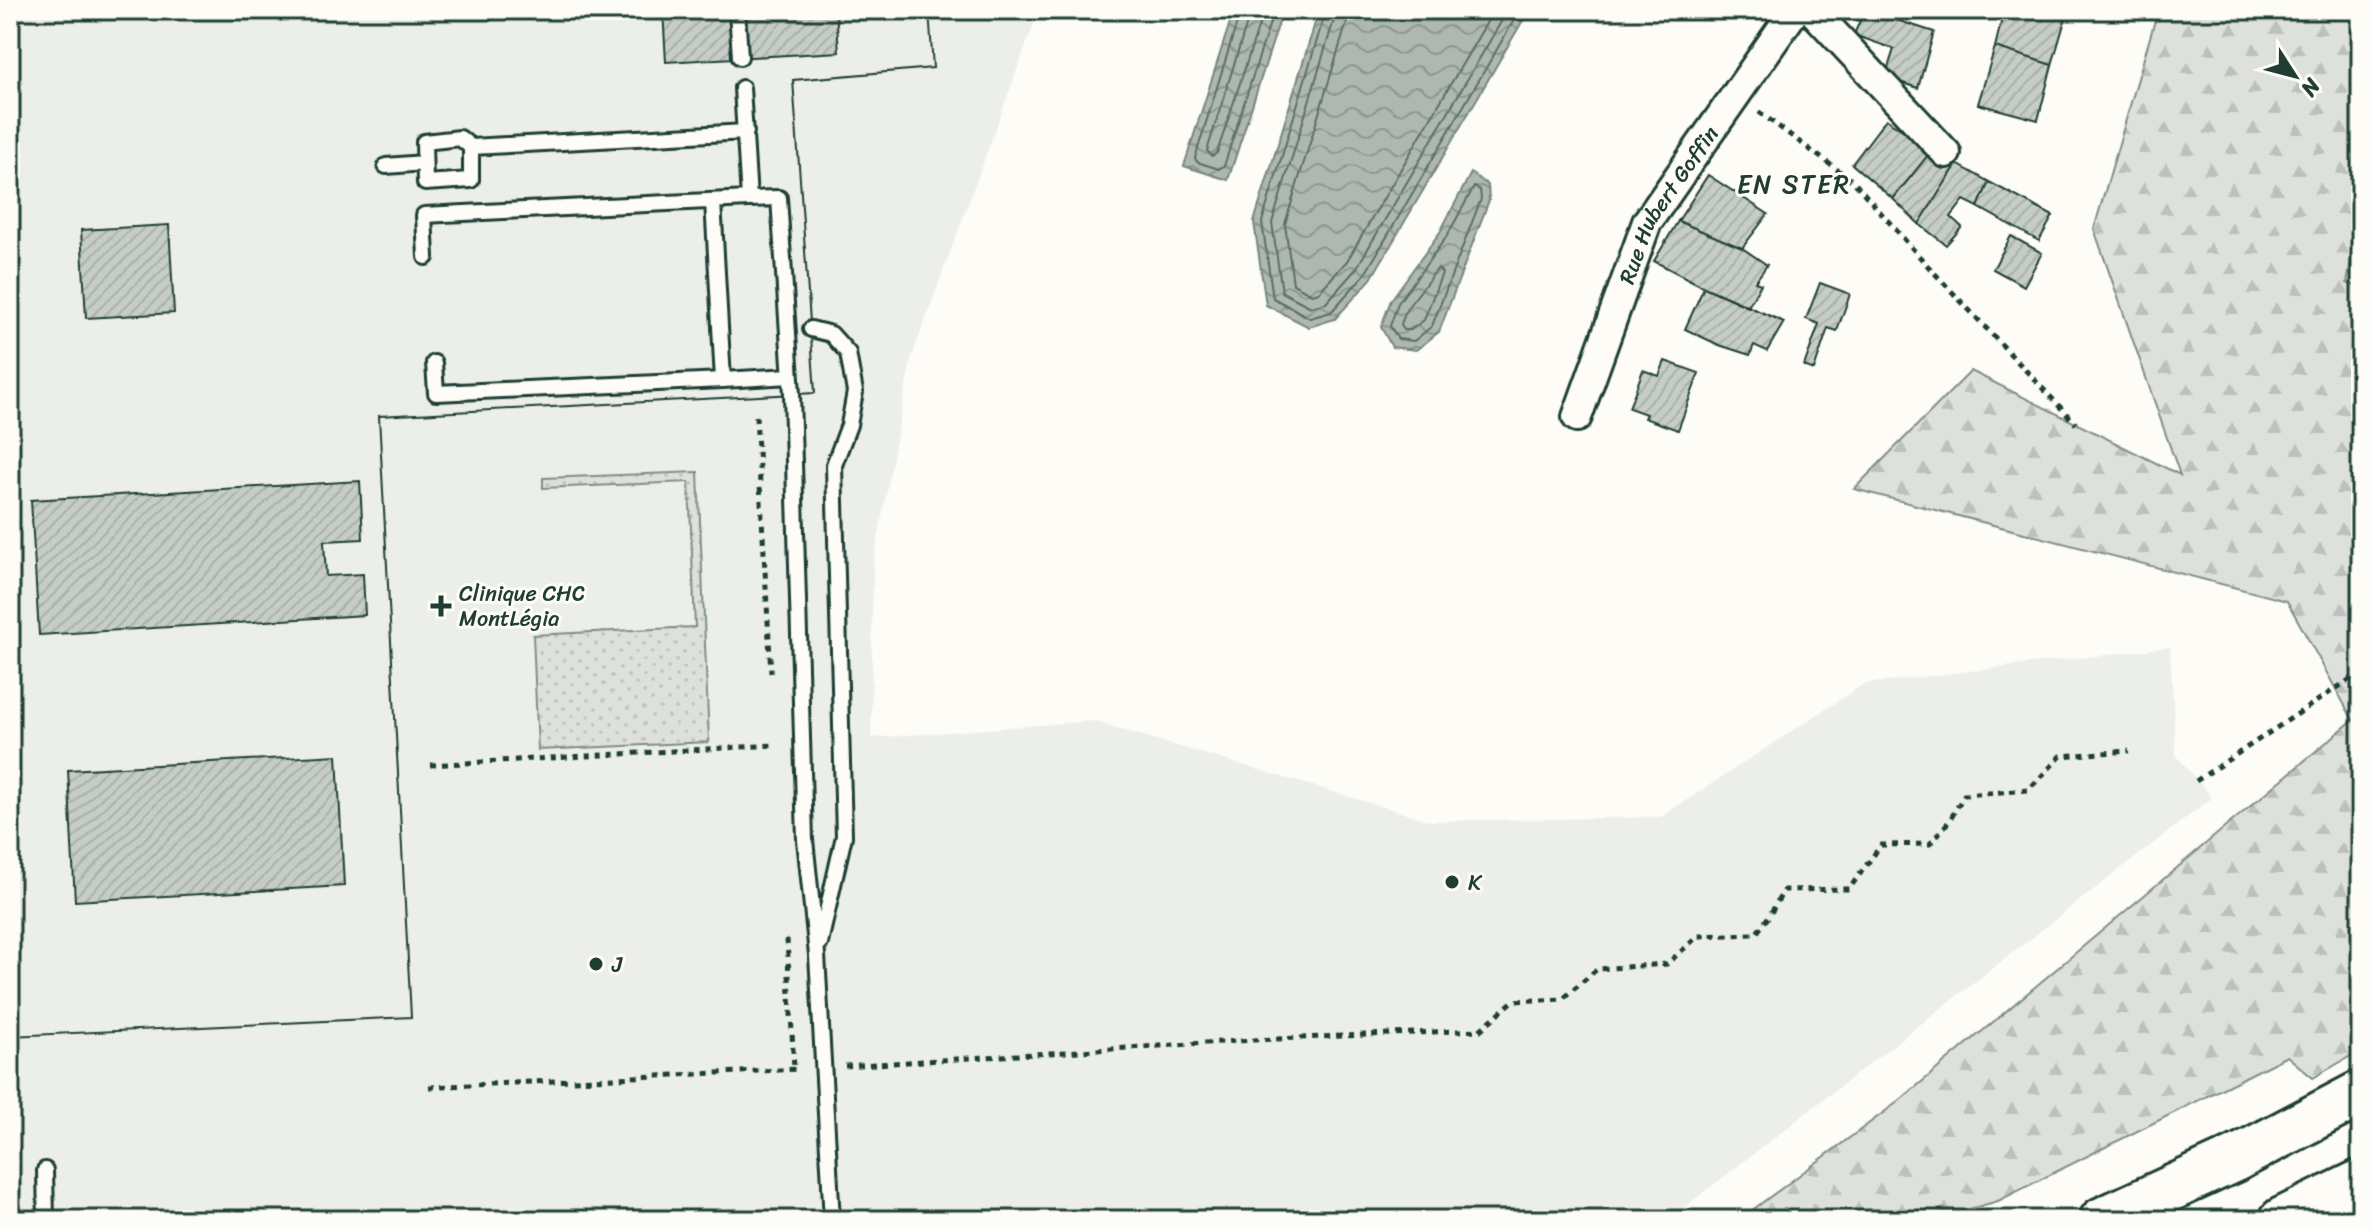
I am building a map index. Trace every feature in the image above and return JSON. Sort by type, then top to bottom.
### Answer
[{"type":"highway","points":[[2102,1220],[2235,1159],[2361,1093]]},
{"type":"highway","points":[[2282,1220],[2361,1182]]},
{"type":"street","name":"Rue Hubert Goffin","points":[[1577,417],[1647,222],[1795,10]]},
{"type":"street","points":[[1812,10],[1946,153]]},
{"type":"lane","points":[[737,10],[740,57]]},
{"type":"lane","points":[[742,88],[749,199]]},
{"type":"lane","points":[[471,147],[471,180],[425,183],[424,142],[460,138],[471,147],[746,132]]},
{"type":"lane","points":[[386,166],[424,163]]},
{"type":"lane","points":[[426,257],[424,215],[779,198],[790,376],[805,840],[817,955],[832,1220]]},
{"type":"lane","points":[[713,201],[723,380]]},
{"type":"lane","points":[[811,329],[831,334],[848,353],[855,392],[849,425],[834,465],[844,836],[817,955]]},
{"type":"lane","points":[[434,363],[436,393],[790,376]]},
{"type":"lane","points":[[45,1170],[46,1220]]},
{"type":"path","points":[[1736,95],[1854,182],[2076,424]]},
{"type":"path","points":[[2196,781],[2361,672]]},
{"type":"path","points":[[430,765],[776,745]]},
{"type":"path","points":[[429,1087],[1480,1030],[1513,1001],[1563,999],[1597,969],[1667,964],[1698,936],[1756,934],[1784,890],[1849,889],[1881,845],[1930,844],[1950,820],[1964,795],[2028,790],[2061,756],[2129,751]]},
{"type":"shaded area","name":"Clinique CHC MontLégia","points":[[10,10],[1039,10],[911,359],[873,565],[871,738],[1093,721],[1431,821],[1661,817],[1864,684],[2170,647],[2176,755],[2212,798],[1668,1220],[10,1220]]},
{"type":"green space","points":[[2158,10],[2361,10],[2361,200],[2347,283],[2361,288],[2361,1050],[2313,1078],[2287,1056],[1998,1201],[1931,1220],[1739,1220],[1899,1101],[2353,720],[2287,601],[1854,489],[1971,371],[2180,475],[2094,229]]},
{"type":"green space","points":[[2361,200],[2361,288],[2347,283]]},
{"type":"green space","points":[[698,472],[709,742],[538,750],[533,635],[695,627],[689,482],[543,488],[543,478]]},
{"type":"water","points":[[1234,10],[1283,10],[1228,180],[1184,166]]},
{"type":"water","points":[[1319,10],[1529,10],[1371,279],[1335,319],[1309,327],[1266,305],[1254,222]]},
{"type":"water","points":[[1471,173],[1488,185],[1489,200],[1439,332],[1416,350],[1392,347],[1381,327],[1391,300],[1440,232]]},
{"type":"building","points":[[10,10],[663,10],[666,62],[839,52],[836,10],[929,10],[933,68],[793,80],[815,393],[379,416],[411,1017],[10,1036]],"holes":[[[169,225],[174,313],[86,318],[81,230]],[[360,481],[363,539],[324,541],[326,576],[363,574],[365,615],[39,635],[31,500]],[[337,755],[344,886],[75,901],[68,770]]]},
{"type":"building","points":[[10,10],[929,10],[933,68],[793,80],[815,393],[379,416],[411,1017],[10,1036]]},
{"type":"building","points":[[1838,10],[1865,10],[1934,32],[1918,88],[1885,77],[1894,49],[1854,35],[1860,20]]},
{"type":"building","points":[[1865,10],[1891,10],[1888,18]]},
{"type":"building","points":[[2004,10],[2068,10],[2052,65],[1995,47]]},
{"type":"building","points":[[1995,47],[2052,65],[2038,120],[1978,104]]},
{"type":"building","points":[[1886,119],[1932,150],[1893,199],[1852,164]]},
{"type":"building","points":[[1932,150],[1957,164],[1919,224],[1893,199]]},
{"type":"building","points":[[1957,164],[1989,182],[1978,207],[1964,200],[1951,217],[1962,227],[1946,245],[1919,224]]},
{"type":"building","points":[[1708,175],[1768,214],[1742,248],[1678,221]]},
{"type":"building","points":[[1989,182],[2053,216],[2039,241],[1978,207]]},
{"type":"building","points":[[1678,221],[1742,248],[1767,265],[1755,282],[1761,284],[1748,307],[1654,261]]},
{"type":"building","points":[[2011,236],[2042,253],[2024,286],[1993,269]]},
{"type":"building","points":[[1820,283],[1850,294],[1837,331],[1828,328],[1814,370],[1804,366],[1819,324],[1806,319]]},
{"type":"building","points":[[1704,287],[1784,322],[1767,351],[1754,345],[1750,355],[1685,329]]},
{"type":"building","points":[[1665,361],[1699,373],[1678,430],[1644,418],[1646,414],[1629,408],[1643,370],[1659,376]]},
{"type":"place","name":"Clinique CHC MontLégia","points":[[441,606]]},
{"type":"place","name":"K","points":[[1452,882]]},
{"type":"place","name":"J","points":[[596,964]]},
{"type":"district","name":"EN STER","points":[[1794,184]]}]
